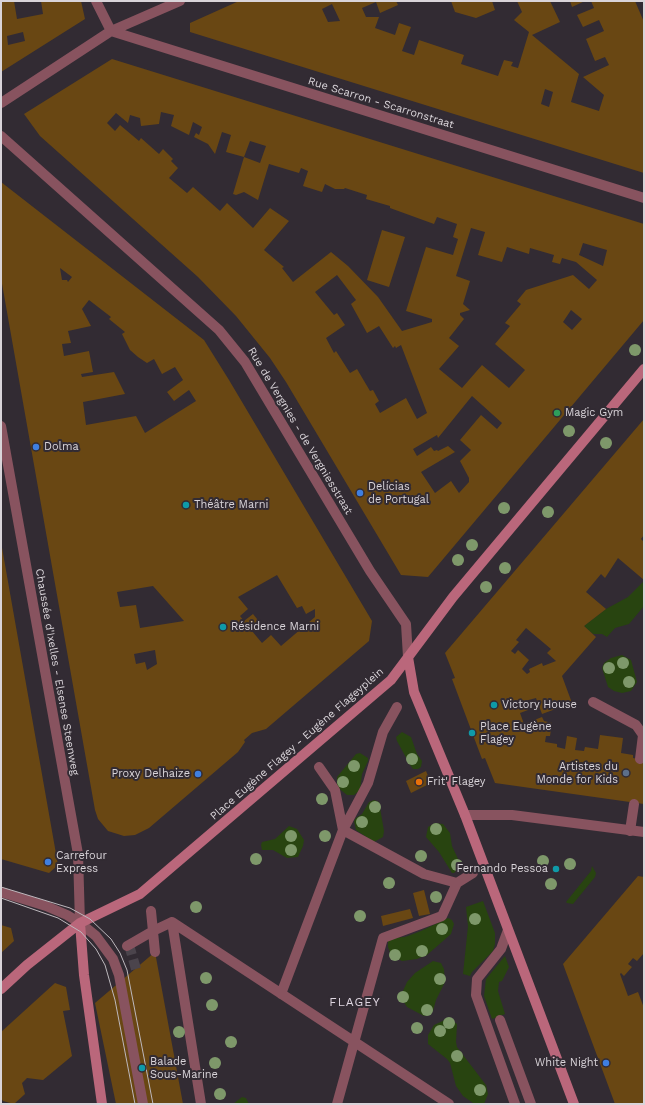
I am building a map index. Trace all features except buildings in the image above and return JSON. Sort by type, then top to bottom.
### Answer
[{"type":"main road","name":"Place Eugène Flagey - Eugène Flageyplein","points":[[1,989],[27,965],[80,923],[140,894],[391,680],[453,597],[644,369]]},
{"type":"main road","points":[[408,657],[414,692],[465,815],[574,1104]]},
{"type":"main road","points":[[80,923],[84,975],[101,1103]]},
{"type":"street","points":[[96,1],[111,31]]},
{"type":"street","points":[[1,103],[111,31],[180,1]]},
{"type":"street","name":"Rue Scarron - Scarronstraat","points":[[111,31],[644,198]]},
{"type":"street","name":"Rue de Vergnies - de Vergniesstraat","points":[[1,136],[219,330],[245,362],[370,571],[406,624],[408,657]]},
{"type":"street","name":"Chaussée d'Ixelles - Elsense Steenweg","points":[[1,426],[78,854],[80,923]]},
{"type":"street","points":[[593,702],[636,725],[643,735],[640,759]]},
{"type":"street","points":[[281,994],[343,830],[368,783],[383,732],[397,707]]},
{"type":"street","points":[[320,767],[336,790],[343,830]]},
{"type":"street","points":[[630,830],[634,804]]},
{"type":"street","points":[[465,815],[512,815],[644,832]]},
{"type":"street","points":[[343,830],[424,874],[457,883]]},
{"type":"street","points":[[337,1104],[383,938],[442,916],[457,883],[473,873]]},
{"type":"street","points":[[1,892],[46,906],[67,915],[96,936],[112,959],[119,976],[143,1104]]},
{"type":"street","points":[[151,911],[155,952]]},
{"type":"street","points":[[172,922],[449,1104]]},
{"type":"street","points":[[127,946],[153,930],[172,922]]},
{"type":"street","points":[[172,922],[201,1104]]},
{"type":"street","points":[[508,930],[501,949],[478,979],[476,995],[515,1104]]},
{"type":"street","points":[[500,1020],[531,1104]]},
{"type":"green space","points":[[644,581],[644,606],[629,624],[615,628],[607,637],[602,634],[593,634],[584,626],[606,609],[628,597]]},
{"type":"green space","points":[[622,655],[631,660],[637,682],[631,691],[622,693],[614,691],[608,687],[602,668],[604,663],[611,658]]},
{"type":"green space","points":[[402,732],[411,737],[417,754],[422,761],[421,767],[418,769],[413,769],[410,765],[397,741],[396,737]]},
{"type":"green space","points":[[360,753],[368,758],[368,761],[362,774],[360,790],[354,795],[347,795],[337,787],[337,777],[356,754]]},
{"type":"green space","points":[[374,800],[379,802],[384,831],[383,837],[374,842],[356,830],[354,821],[362,814],[369,802]]},
{"type":"green space","points":[[435,823],[443,824],[450,833],[452,846],[459,861],[459,868],[454,873],[452,873],[439,852],[426,837],[428,827]]},
{"type":"green space","points":[[289,826],[297,829],[304,840],[298,857],[287,858],[273,850],[262,850],[262,842],[275,839]]},
{"type":"green space","points":[[592,866],[596,873],[595,877],[573,904],[567,903],[566,902],[591,871]]},
{"type":"green space","points":[[483,901],[495,933],[495,944],[493,951],[472,972],[470,976],[463,974],[468,926],[466,907]]},
{"type":"green space","points":[[448,918],[452,920],[454,924],[451,934],[427,955],[417,959],[402,961],[391,955],[388,947],[388,941],[392,938],[405,937]]},
{"type":"green space","points":[[505,956],[509,967],[502,981],[499,982],[498,991],[505,1014],[492,1019],[484,996],[486,979]]},
{"type":"green space","points":[[433,961],[441,963],[444,969],[445,982],[436,1000],[433,1011],[424,1016],[407,1007],[403,1001],[402,993],[407,982],[415,973]]},
{"type":"green space","points":[[449,1018],[457,1024],[457,1047],[486,1085],[488,1094],[484,1104],[473,1103],[463,1096],[456,1086],[450,1063],[428,1044],[428,1035],[434,1025]]},
{"type":"green space","points":[[242,1097],[246,1098],[249,1104],[233,1104]]},
{"type":"tunnel","points":[[129,945],[136,969]]},
{"type":"tram line","points":[[1,887],[70,908],[90,919],[111,939],[120,953],[127,970],[153,1104]]},
{"type":"tram line","points":[[1,898],[58,918],[81,932],[96,949],[105,965],[115,1000],[135,1104]]},
{"type":"place","name":"Magic Gym","points":[[557,413]]},
{"type":"place","name":"Dolma","points":[[36,447]]},
{"type":"place","name":"Delícias de Portugal","points":[[360,493]]},
{"type":"place","name":"Théâtre Marni","points":[[186,505]]},
{"type":"place","name":"Résidence Marni","points":[[223,627]]},
{"type":"place","name":"Victory House","points":[[494,705]]},
{"type":"place","name":"Place Eugène Flagey","points":[[472,733]]},
{"type":"place","name":"Artistes du Monde for Kids","points":[[626,773]]},
{"type":"place","name":"Proxy Delhaize","points":[[198,774]]},
{"type":"place","name":"Frit' Flagey","points":[[419,782]]},
{"type":"place","name":"Carrefour Express","points":[[48,862]]},
{"type":"place","name":"Fernando Pessoa","points":[[556,869]]},
{"type":"place","name":"White Night","points":[[606,1063]]},
{"type":"place","name":"Balade Sous-Marine","points":[[142,1068]]},
{"type":"district","name":"FLAGEY","points":[[355,1002]]}]
